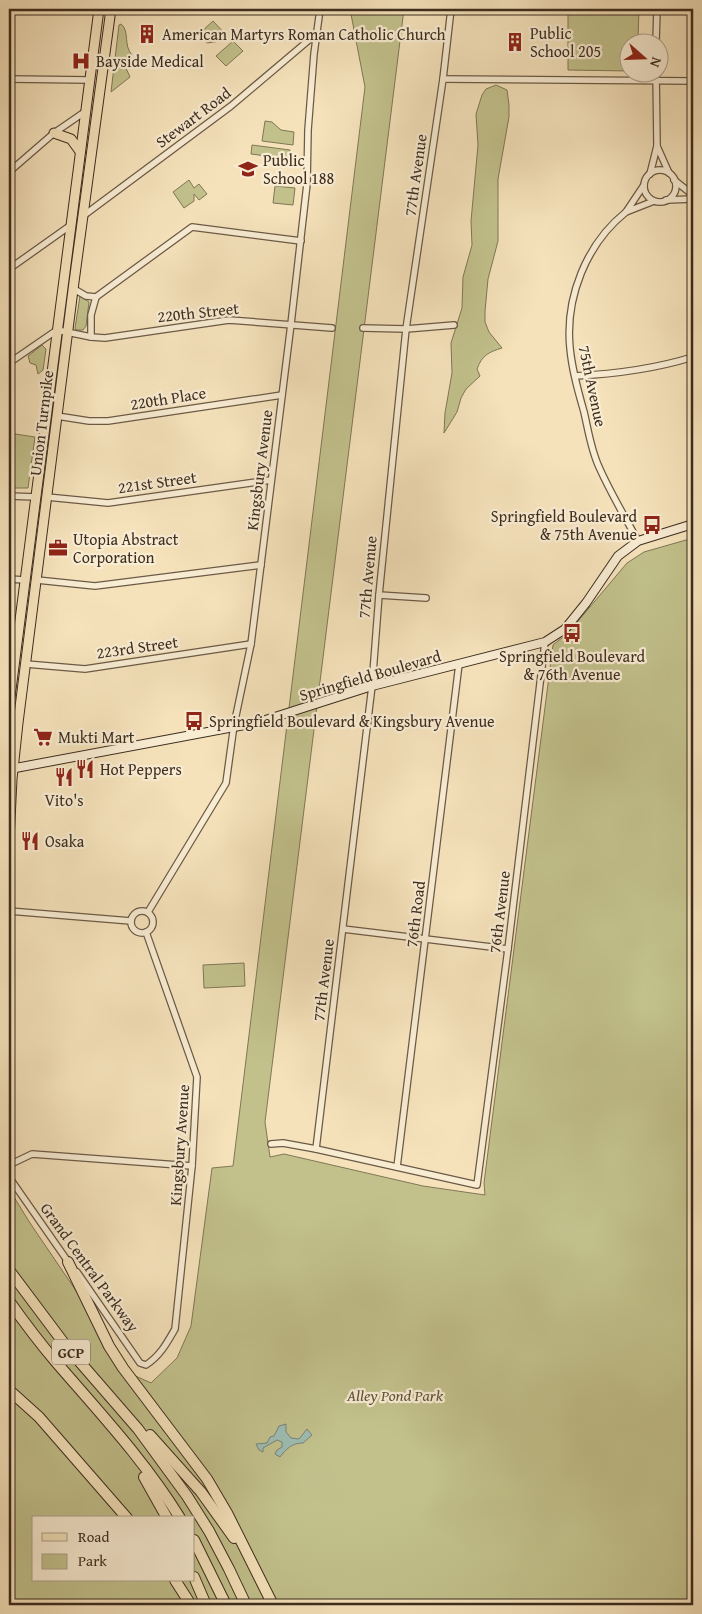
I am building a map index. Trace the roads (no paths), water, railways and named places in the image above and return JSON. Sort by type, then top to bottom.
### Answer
[{"type":"highway","points":[[68,1262],[110,1346],[154,1410],[206,1479],[227,1513],[272,1605]]},
{"type":"highway","name":"GCP","points":[[9,1270],[66,1346],[172,1466],[210,1531],[246,1605]]},
{"type":"highway","name":"GCP","points":[[9,1301],[97,1410],[150,1481]]},
{"type":"highway","points":[[9,1390],[39,1417],[126,1516]]},
{"type":"highway","points":[[172,1466],[201,1492],[252,1567],[272,1605]]},
{"type":"highway","points":[[150,1481],[166,1516]]},
{"type":"highway","points":[[150,1481],[178,1516]]},
{"type":"highway","points":[[195,1542],[226,1605]]},
{"type":"highway","points":[[195,1578],[206,1605]]},
{"type":"highway","points":[[176,1582],[191,1605]]},
{"type":"main road","name":"Union Turnpike","points":[[9,706],[12,664],[25,580],[79,150],[99,9]]},
{"type":"main road","name":"Union Turnpike","points":[[9,842],[11,769],[111,9]]},
{"type":"main road","points":[[54,133],[71,139],[79,150]]},
{"type":"main road","name":"Springfield Boulevard","points":[[11,769],[256,723],[372,686],[545,642],[565,629],[586,603],[618,556],[638,541],[693,524]]},
{"type":"street","name":"Kingsbury Avenue","points":[[148,912],[226,783],[234,726],[251,644],[291,324],[307,184],[308,130],[320,9]]},
{"type":"street","name":"77th Avenue","points":[[316,1149],[372,686],[379,595],[406,329],[443,79],[451,9]]},
{"type":"street","points":[[656,9],[656,32]]},
{"type":"street","name":"Stewart Road","points":[[83,216],[231,106],[309,40],[317,37]]},
{"type":"street","points":[[9,79],[90,80]]},
{"type":"street","points":[[443,79],[620,80]]},
{"type":"street","points":[[670,80],[693,81]]},
{"type":"street","points":[[656,82],[657,146],[650,174],[644,185],[648,196],[654,201],[693,200]]},
{"type":"street","points":[[9,172],[54,133],[86,111]]},
{"type":"street","points":[[657,146],[674,180],[693,195]]},
{"type":"street","points":[[650,174],[657,171],[669,173]]},
{"type":"street","points":[[666,200],[674,192],[674,180]]},
{"type":"street","name":"75th Avenue","points":[[638,541],[598,465],[574,376],[569,346],[569,322],[574,294],[580,275],[595,246],[626,212],[644,185]]},
{"type":"street","name":"75th Avenue","points":[[626,212],[654,201]]},
{"type":"street","points":[[9,269],[71,225]]},
{"type":"street","points":[[91,337],[91,315],[96,297],[192,227],[301,241]]},
{"type":"street","points":[[74,289],[86,296],[96,297]]},
{"type":"street","name":"220th Street","points":[[57,330],[105,338],[229,320],[332,328]]},
{"type":"street","points":[[363,328],[406,329],[454,325]]},
{"type":"street","points":[[9,363],[57,330]]},
{"type":"street","points":[[574,376],[608,375],[645,370],[693,357]]},
{"type":"street","name":"220th Place","points":[[57,416],[90,421],[108,421],[282,395]]},
{"type":"street","name":"221st Street","points":[[47,497],[108,503],[271,480]]},
{"type":"street","points":[[9,496],[36,497]]},
{"type":"street","points":[[37,580],[95,586],[261,564]]},
{"type":"street","points":[[9,579],[25,580]]},
{"type":"street","points":[[379,595],[426,598]]},
{"type":"street","name":"76th Avenue","points":[[397,1167],[477,1185],[545,642]]},
{"type":"street","name":"223rd Street","points":[[26,664],[85,669],[251,644]]},
{"type":"street","name":"76th Road","points":[[397,1167],[459,664]]},
{"type":"street","points":[[9,911],[131,920]]},
{"type":"street","points":[[139,911],[148,912],[153,922],[150,929],[146,932],[136,931],[131,924],[132,916],[139,911]]},
{"type":"street","points":[[343,929],[508,949]]},
{"type":"street","name":"Kingsbury Avenue","points":[[146,932],[197,1077],[192,1166],[174,1329],[163,1350],[152,1361]]},
{"type":"street","points":[[271,1144],[283,1143],[316,1149],[397,1167]]},
{"type":"street","points":[[9,1165],[32,1154],[192,1166]]},
{"type":"street","name":"Grand Central Parkway","points":[[9,1177],[140,1363],[146,1365],[152,1361]]},
{"type":"water","points":[[286,1424],[286,1432],[291,1438],[299,1439],[307,1429],[312,1435],[303,1443],[290,1447],[280,1457],[275,1454],[282,1447],[282,1442],[277,1440],[263,1448],[263,1452],[259,1450],[256,1444],[267,1443],[270,1437],[274,1436],[279,1426]]},
{"type":"place","name":"American Martyrs Roman Catholic Church","points":[[147,34]]},
{"type":"place","name":"Public School 205","points":[[515,42]]},
{"type":"place","name":"Bayside Medical","points":[[81,61]]},
{"type":"place","name":"Public School 188","points":[[248,169]]},
{"type":"place","name":"Springfield Boulevard & 75th Avenue","points":[[652,525]]},
{"type":"place","name":"Utopia Abstract Corporation","points":[[58,548]]},
{"type":"place","name":"Springfield Boulevard & 76th Avenue","points":[[572,633]]},
{"type":"place","name":"Springfield Boulevard & Kingsbury Avenue","points":[[194,721]]},
{"type":"place","name":"Mukti Mart","points":[[43,737]]},
{"type":"place","name":"Hot Peppers","points":[[85,769]]},
{"type":"place","name":"Vito's","points":[[64,777]]},
{"type":"place","name":"Osaka","points":[[30,841]]},
{"type":"park label","name":"Alley Pond Park","points":[[395,1395]]}]
